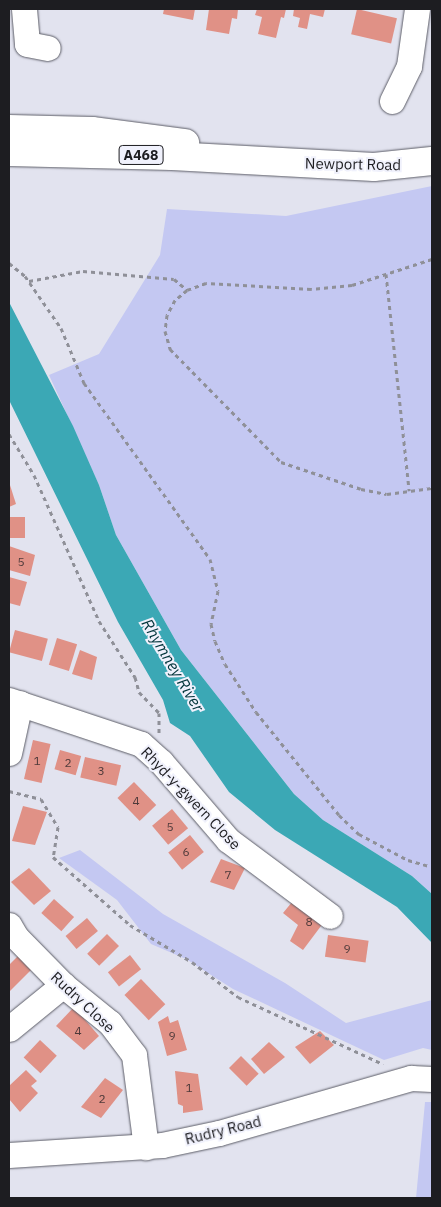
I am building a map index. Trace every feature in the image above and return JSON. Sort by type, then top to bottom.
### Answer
[{"type":"main road","name":"Newport Road","points":[[9,129],[77,130],[157,137],[273,160]]},
{"type":"main road","name":"Newport Road","points":[[9,152],[273,160],[374,167],[432,161]]},
{"type":"street","points":[[24,9],[27,44],[48,48]]},
{"type":"street","points":[[392,100],[409,66],[417,9]]},
{"type":"street","points":[[9,753],[14,702]]},
{"type":"street","name":"Rhyd-y-gwern Close","points":[[14,702],[104,730],[141,744],[228,840],[330,916]]},
{"type":"street","name":"Rudry Close","points":[[9,925],[16,937],[63,985],[110,1023],[134,1055],[146,1147]]},
{"type":"street","points":[[9,1029],[63,985]]},
{"type":"street","name":"Rudry Road","points":[[9,1155],[146,1147],[219,1133],[421,1079]]},
{"type":"path","points":[[432,259],[352,284],[311,289],[206,283],[187,290],[176,300],[167,315],[164,331],[170,348],[281,462],[361,489],[386,494],[432,488]]},
{"type":"path","points":[[9,263],[29,281],[61,328],[84,383],[210,558],[218,590],[210,624],[215,641],[226,664],[256,712],[339,815],[359,834],[408,860],[432,867]]},
{"type":"path","points":[[29,281],[92,272],[174,279],[187,290]]},
{"type":"path","points":[[386,274],[410,491]]},
{"type":"path","points":[[9,434],[34,475],[99,621],[135,677],[139,692],[159,713],[160,731],[149,752]]},
{"type":"path","points":[[9,791],[41,799],[58,827],[53,857],[130,925],[192,962],[238,998],[421,1079]]},
{"type":"shaded area","points":[[432,186],[432,894],[412,876],[323,820],[294,794],[181,650],[116,535],[99,485],[49,375],[99,354],[160,255],[167,209],[286,216]]},
{"type":"shaded area","points":[[80,850],[163,914],[285,983],[346,1023],[432,1000],[432,1050],[423,1048],[384,1060],[233,989],[186,959],[151,944],[117,900],[59,858]]},
{"type":"shaded area","points":[[425,1102],[432,1102],[432,1198],[416,1198]]},
{"type":"water","name":"Rhymney River","points":[[9,302],[73,426],[99,485],[116,535],[181,650],[294,794],[323,820],[412,876],[432,894],[432,943],[397,907],[275,830],[229,792],[190,736],[170,723],[163,700],[118,622],[9,400]]},
{"type":"building","points":[[164,9],[195,9],[193,20],[163,14]]},
{"type":"building","points":[[209,9],[238,9],[237,19],[232,18],[229,34],[206,30]]},
{"type":"building","points":[[257,9],[286,9],[284,18],[281,17],[276,38],[258,34],[262,17],[255,15]]},
{"type":"building","points":[[294,9],[325,9],[323,17],[310,14],[307,29],[298,27],[300,18],[293,16]]},
{"type":"building","points":[[357,9],[397,18],[391,44],[351,34]]},
{"type":"building","points":[[9,482],[16,504],[9,507]]},
{"type":"building","points":[[9,517],[25,517],[25,538],[9,538]]},
{"type":"building","points":[[9,546],[35,555],[30,576],[9,570]]},
{"type":"building","points":[[9,577],[27,582],[20,606],[9,603]]},
{"type":"building","points":[[15,630],[48,639],[42,661],[9,652]]},
{"type":"building","points":[[57,638],[77,644],[69,671],[49,665]]},
{"type":"building","points":[[80,650],[97,657],[92,680],[72,674]]},
{"type":"building","points":[[33,740],[51,744],[42,783],[24,779]]},
{"type":"building","points":[[60,750],[81,756],[76,775],[54,769]]},
{"type":"building","points":[[85,757],[121,765],[116,786],[80,777]]},
{"type":"building","points":[[134,782],[156,805],[140,821],[117,798]]},
{"type":"building","points":[[23,806],[47,812],[35,845],[12,841]]},
{"type":"building","points":[[172,809],[188,828],[168,845],[152,826]]},
{"type":"building","points":[[190,835],[204,852],[182,870],[168,853]]},
{"type":"building","points":[[221,859],[245,868],[234,890],[210,882]]},
{"type":"building","points":[[29,868],[51,891],[34,905],[11,882]]},
{"type":"building","points":[[297,896],[327,918],[303,950],[290,941],[298,925],[283,913]]},
{"type":"building","points":[[54,899],[74,917],[61,931],[41,913]]},
{"type":"building","points":[[87,918],[98,931],[76,949],[66,936]]},
{"type":"building","points":[[107,934],[119,946],[99,966],[87,954]]},
{"type":"building","points":[[328,935],[369,941],[366,962],[325,957]]},
{"type":"building","points":[[19,955],[33,968],[9,992],[9,965]]},
{"type":"building","points":[[130,955],[141,969],[119,986],[108,972]]},
{"type":"building","points":[[141,979],[165,1004],[149,1020],[124,995]]},
{"type":"building","points":[[74,1007],[99,1036],[84,1050],[56,1026]]},
{"type":"building","points":[[168,1016],[170,1023],[178,1020],[187,1050],[167,1056],[158,1022]]},
{"type":"building","points":[[320,1031],[334,1045],[310,1064],[295,1047]]},
{"type":"building","points":[[40,1040],[57,1056],[40,1073],[24,1058]]},
{"type":"building","points":[[269,1042],[285,1057],[264,1074],[251,1059]]},
{"type":"building","points":[[241,1056],[259,1074],[247,1086],[229,1068]]},
{"type":"building","points":[[26,1070],[37,1081],[31,1086],[38,1093],[20,1112],[9,1099],[9,1086]]},
{"type":"building","points":[[175,1071],[198,1074],[203,1110],[183,1113],[183,1106],[178,1104]]},
{"type":"building","points":[[105,1078],[123,1090],[101,1118],[81,1107]]}]
